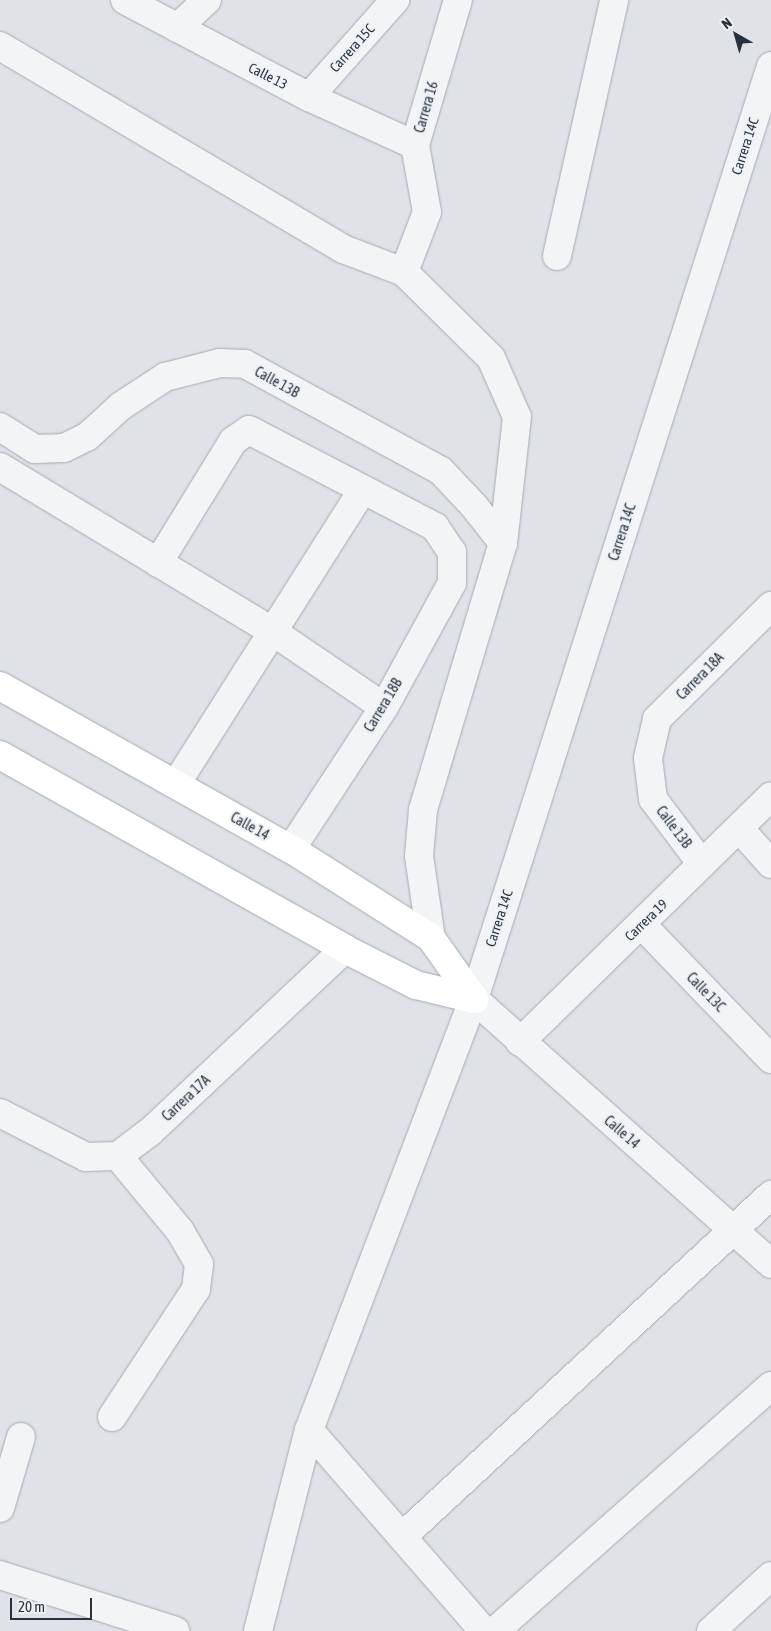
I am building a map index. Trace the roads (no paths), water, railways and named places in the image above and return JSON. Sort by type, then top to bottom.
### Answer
[{"type":"main road","name":"Calle 14","points":[[0,686],[291,849],[431,938],[474,999]]},
{"type":"main road","name":"Calle 14","points":[[0,755],[345,949],[416,985],[474,999]]},
{"type":"street","name":"Calle 13","points":[[125,0],[309,97],[415,145]]},
{"type":"street","points":[[176,28],[207,0]]},
{"type":"street","name":"Carrera 15C","points":[[309,97],[395,0]]},
{"type":"street","name":"Carrera 16","points":[[404,272],[428,212],[415,145],[458,0]]},
{"type":"street","points":[[557,256],[614,0]]},
{"type":"street","points":[[0,46],[343,249],[404,272],[491,358],[517,416],[503,543],[423,810],[419,856],[431,938]]},
{"type":"street","name":"Carrera 14C","points":[[258,1631],[309,1430],[474,999],[771,66]]},
{"type":"street","name":"Calle 13B","points":[[0,427],[35,449],[64,448],[87,437],[121,406],[165,377],[220,363],[245,364],[441,471],[474,506],[503,543]]},
{"type":"street","points":[[158,563],[232,441],[249,430],[363,489],[176,784]]},
{"type":"street","points":[[0,467],[272,631],[384,707]]},
{"type":"street","name":"Carrera 18B","points":[[291,849],[384,707],[452,583],[452,552],[435,527],[363,489]]},
{"type":"street","name":"Carrera 18A","points":[[648,758],[657,719],[771,606]]},
{"type":"street","name":"Calle 13B","points":[[648,758],[653,799],[702,864]]},
{"type":"street","name":"Carrera 19","points":[[520,1042],[642,925],[771,796]]},
{"type":"street","points":[[738,828],[771,864]]},
{"type":"street","name":"Calle 13C","points":[[642,925],[771,1059]]},
{"type":"street","name":"Carrera 17A","points":[[118,1156],[151,1131],[345,949]]},
{"type":"street","name":"Calle 14","points":[[474,999],[771,1264]]},
{"type":"street","points":[[0,1113],[86,1157],[118,1156],[180,1231],[199,1264],[196,1289],[112,1417]]},
{"type":"street","points":[[403,1536],[771,1195]]},
{"type":"street","points":[[495,1631],[771,1386]]},
{"type":"street","points":[[309,1430],[484,1631]]},
{"type":"street","points":[[0,1508],[21,1437]]},
{"type":"street","points":[[0,1575],[175,1631]]},
{"type":"street","points":[[711,1631],[771,1576]]}]
